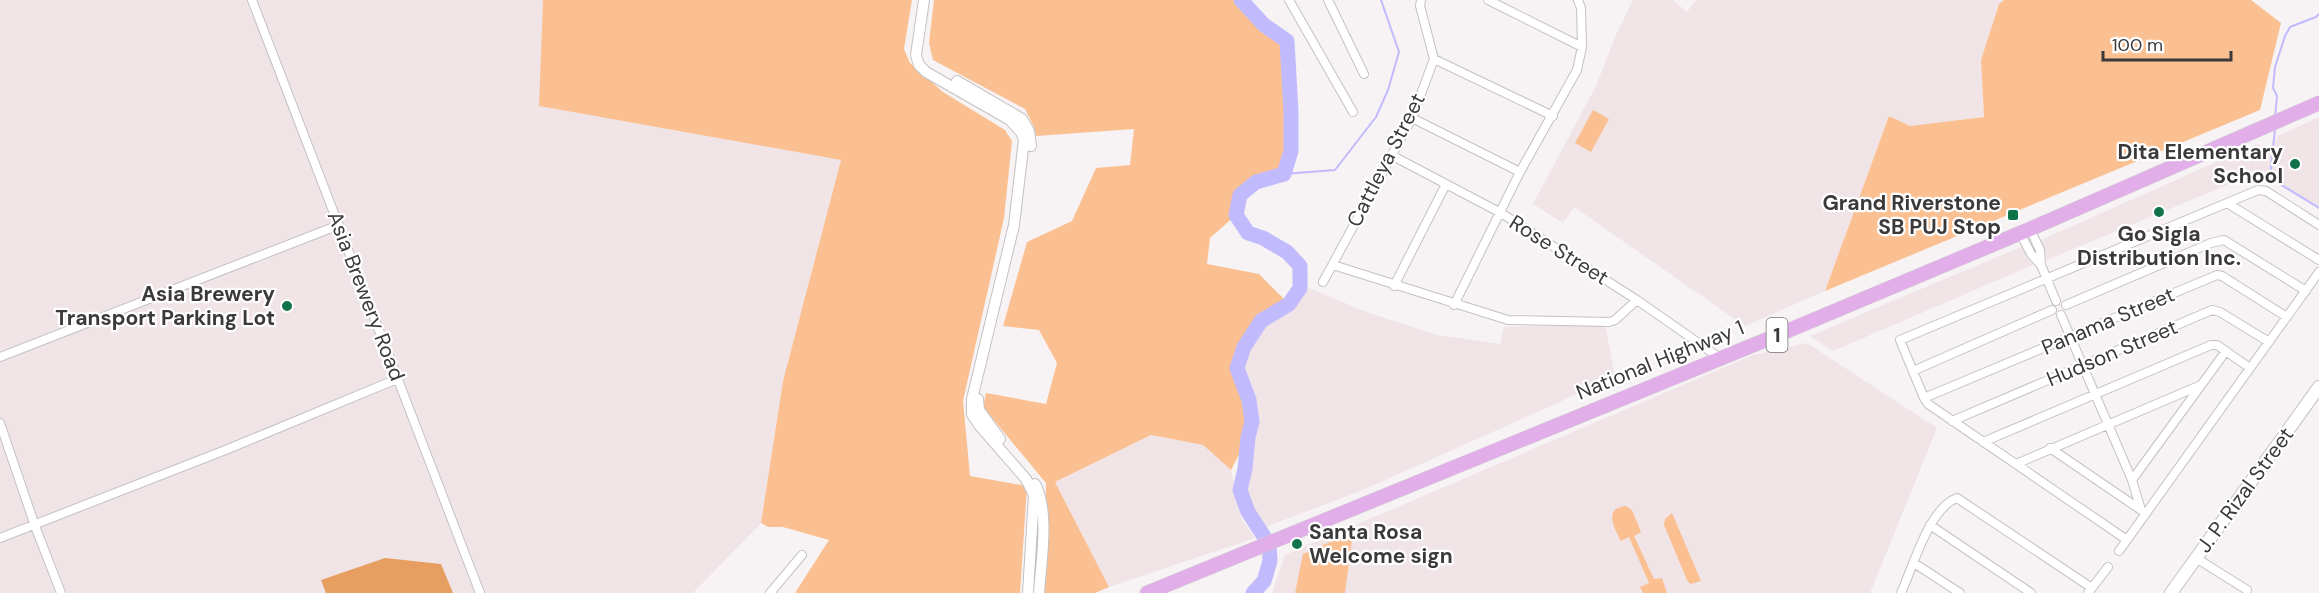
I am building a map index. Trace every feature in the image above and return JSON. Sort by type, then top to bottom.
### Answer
[{"type":"highway","name":"National Highway 1","points":[[1147,593],[2025,231],[2319,103]]},
{"type":"main road","name":"J. P. Rizal Street","points":[[2171,593],[2319,387]]},
{"type":"street","name":"Asia Brewery Road","points":[[252,0],[480,593]]},
{"type":"street","points":[[924,0],[916,55],[919,65],[926,72],[1010,120],[1021,132],[1024,140],[1014,225],[972,399],[972,414],[1026,479],[1034,495],[1035,572],[1039,593]]},
{"type":"street","points":[[1289,0],[1353,112]]},
{"type":"street","points":[[1329,0],[1364,74]]},
{"type":"street","points":[[1421,0],[1420,6],[1434,59],[1553,116]]},
{"type":"street","points":[[1488,0],[1582,47]]},
{"type":"street","points":[[1454,305],[1520,172],[1577,70],[1582,47],[1581,8],[1578,0]]},
{"type":"street","name":"Cattleya Street","points":[[1323,282],[1412,118],[1434,59]]},
{"type":"street","points":[[1412,118],[1520,172]]},
{"type":"street","name":"Rose Street","points":[[1391,155],[1501,213],[1637,300],[1720,358]]},
{"type":"street","points":[[1394,286],[1446,184]]},
{"type":"street","points":[[2127,540],[1928,404],[1900,340],[2258,189],[2266,190],[2319,225]]},
{"type":"street","points":[[2227,203],[2319,260]]},
{"type":"street","points":[[0,357],[339,225]]},
{"type":"street","points":[[2025,231],[2031,254],[2041,265],[2057,315],[2061,315],[2144,512]]},
{"type":"street","points":[[1912,371],[2063,302],[2066,305],[2211,243],[2224,240],[2306,291]]},
{"type":"street","points":[[1333,265],[1454,305],[1508,320],[1609,322],[1615,320],[1637,300]]},
{"type":"street","points":[[2119,551],[2144,512],[2319,273]]},
{"type":"street","name":"Panama Street","points":[[1924,398],[2217,275],[2287,317]]},
{"type":"street","points":[[2061,315],[2066,305]]},
{"type":"street","name":"Hudson Street","points":[[1952,422],[2212,310],[2220,312],[2269,342]]},
{"type":"street","points":[[1983,442],[2211,345],[2217,345],[2250,368]]},
{"type":"street","points":[[2132,480],[2226,351]]},
{"type":"street","points":[[0,538],[397,379]]},
{"type":"street","points":[[2016,464],[2201,385]]},
{"type":"street","points":[[0,423],[34,526],[61,593]]},
{"type":"street","points":[[2050,448],[2144,512]]},
{"type":"street","points":[[1901,593],[1930,525],[1944,504],[1957,498],[2090,591],[2108,567]]},
{"type":"street","points":[[1930,525],[2031,593]]},
{"type":"street","points":[[770,593],[802,555]]},
{"type":"street","points":[[2196,558],[2247,590]]},
{"type":"street","points":[[1914,563],[1960,593]]},
{"type":"street","points":[[1028,593],[1035,572]]},
{"type":"shaded area","points":[[0,0],[543,0],[540,106],[841,160],[783,381],[761,523],[693,593],[0,593]]},
{"type":"shaded area","points":[[543,0],[912,0],[904,49],[910,63],[943,92],[1005,130],[1012,141],[1004,218],[963,401],[970,476],[1027,486],[1020,593],[795,593],[829,540],[783,527],[768,527],[761,523],[783,381],[841,160],[539,106]]},
{"type":"shaded area","points":[[934,0],[1241,0],[1264,25],[1287,41],[1291,151],[1284,174],[1256,182],[1240,195],[1236,215],[1210,238],[1207,264],[1259,274],[1289,304],[1261,321],[1244,347],[1237,368],[1249,400],[1252,422],[1248,437],[1231,470],[1203,445],[1151,435],[1055,482],[1109,587],[1095,593],[1044,593],[1046,483],[983,407],[986,393],[1046,404],[1057,363],[1039,330],[1003,326],[1027,242],[1072,221],[1096,168],[1130,165],[1134,129],[1036,136],[1025,109],[933,60],[929,43]]},
{"type":"shaded area","points":[[1633,0],[1673,0],[1687,12],[1696,0],[2004,0],[1999,4],[1981,60],[1984,117],[1910,126],[1889,116],[1825,291],[1745,326],[1574,207],[1563,223],[1533,204],[1596,86]]},
{"type":"shaded area","points":[[2004,0],[2251,0],[2281,23],[2260,110],[1825,291],[1889,116],[1910,126],[1984,117],[1981,60],[1999,4]]},
{"type":"shaded area","points":[[1593,110],[1609,119],[1591,152],[1575,143]]},
{"type":"shaded area","points":[[2319,117],[2319,208],[2270,178],[2263,170],[2047,260],[2041,240],[2257,144],[2272,150],[2278,136]]},
{"type":"shaded area","points":[[2023,246],[2033,265],[1833,351],[1810,336]]},
{"type":"shaded area","points":[[1309,288],[1369,313],[1437,335],[1500,344],[1504,327],[1605,323],[1615,377],[1363,490],[1260,529],[1248,512],[1240,490],[1252,422],[1249,400],[1237,368],[1244,347],[1261,321]]},
{"type":"shaded area","points":[[1807,343],[1937,428],[1870,593],[1272,593],[1285,555],[1753,355]]},
{"type":"shaded area","points":[[1151,435],[1203,445],[1231,470],[1241,518],[1255,538],[1109,587],[1055,482]]},
{"type":"shaded area","points":[[1626,506],[1632,510],[1641,532],[1634,536],[1654,579],[1662,578],[1667,593],[1643,593],[1640,587],[1649,583],[1629,537],[1621,541],[1612,519],[1615,510]]},
{"type":"shaded area","points":[[1672,513],[1701,581],[1690,584],[1687,580],[1664,525],[1665,519]]},
{"type":"shaded area","points":[[1353,532],[1345,593],[1295,593],[1303,554]]},
{"type":"shaded area","points":[[385,558],[441,564],[453,593],[326,593],[321,580]]},
{"type":"waterway","points":[[1241,0],[1264,25],[1287,41],[1291,151],[1284,174],[1256,182],[1240,195],[1236,215],[1248,233],[1263,238],[1287,252],[1300,266],[1300,288],[1289,304],[1261,321],[1244,347],[1237,368],[1249,400],[1252,422],[1240,490],[1248,512],[1269,544],[1270,561],[1264,581],[1253,593]]},
{"type":"waterway","points":[[1284,174],[1335,170],[1376,117],[1388,90],[1399,52],[1381,0]]},
{"type":"waterway","points":[[2275,117],[2277,96],[2273,88],[2275,67],[2285,36],[2290,27],[2319,14]]},
{"type":"waterway","points":[[2275,129],[2270,178],[2319,208]]},
{"type":"place","name":"Dita Elementary School","points":[[2295,164]]},
{"type":"place","name":"Go Sigla Distribution Inc.","points":[[2159,212]]},
{"type":"place","name":"Grand Riverstone SB PUJ Stop","points":[[2013,215]]},
{"type":"place","name":"Asia Brewery Transport Parking Lot","points":[[287,306]]},
{"type":"place","name":"Santa Rosa Welcome sign","points":[[1297,544]]}]
